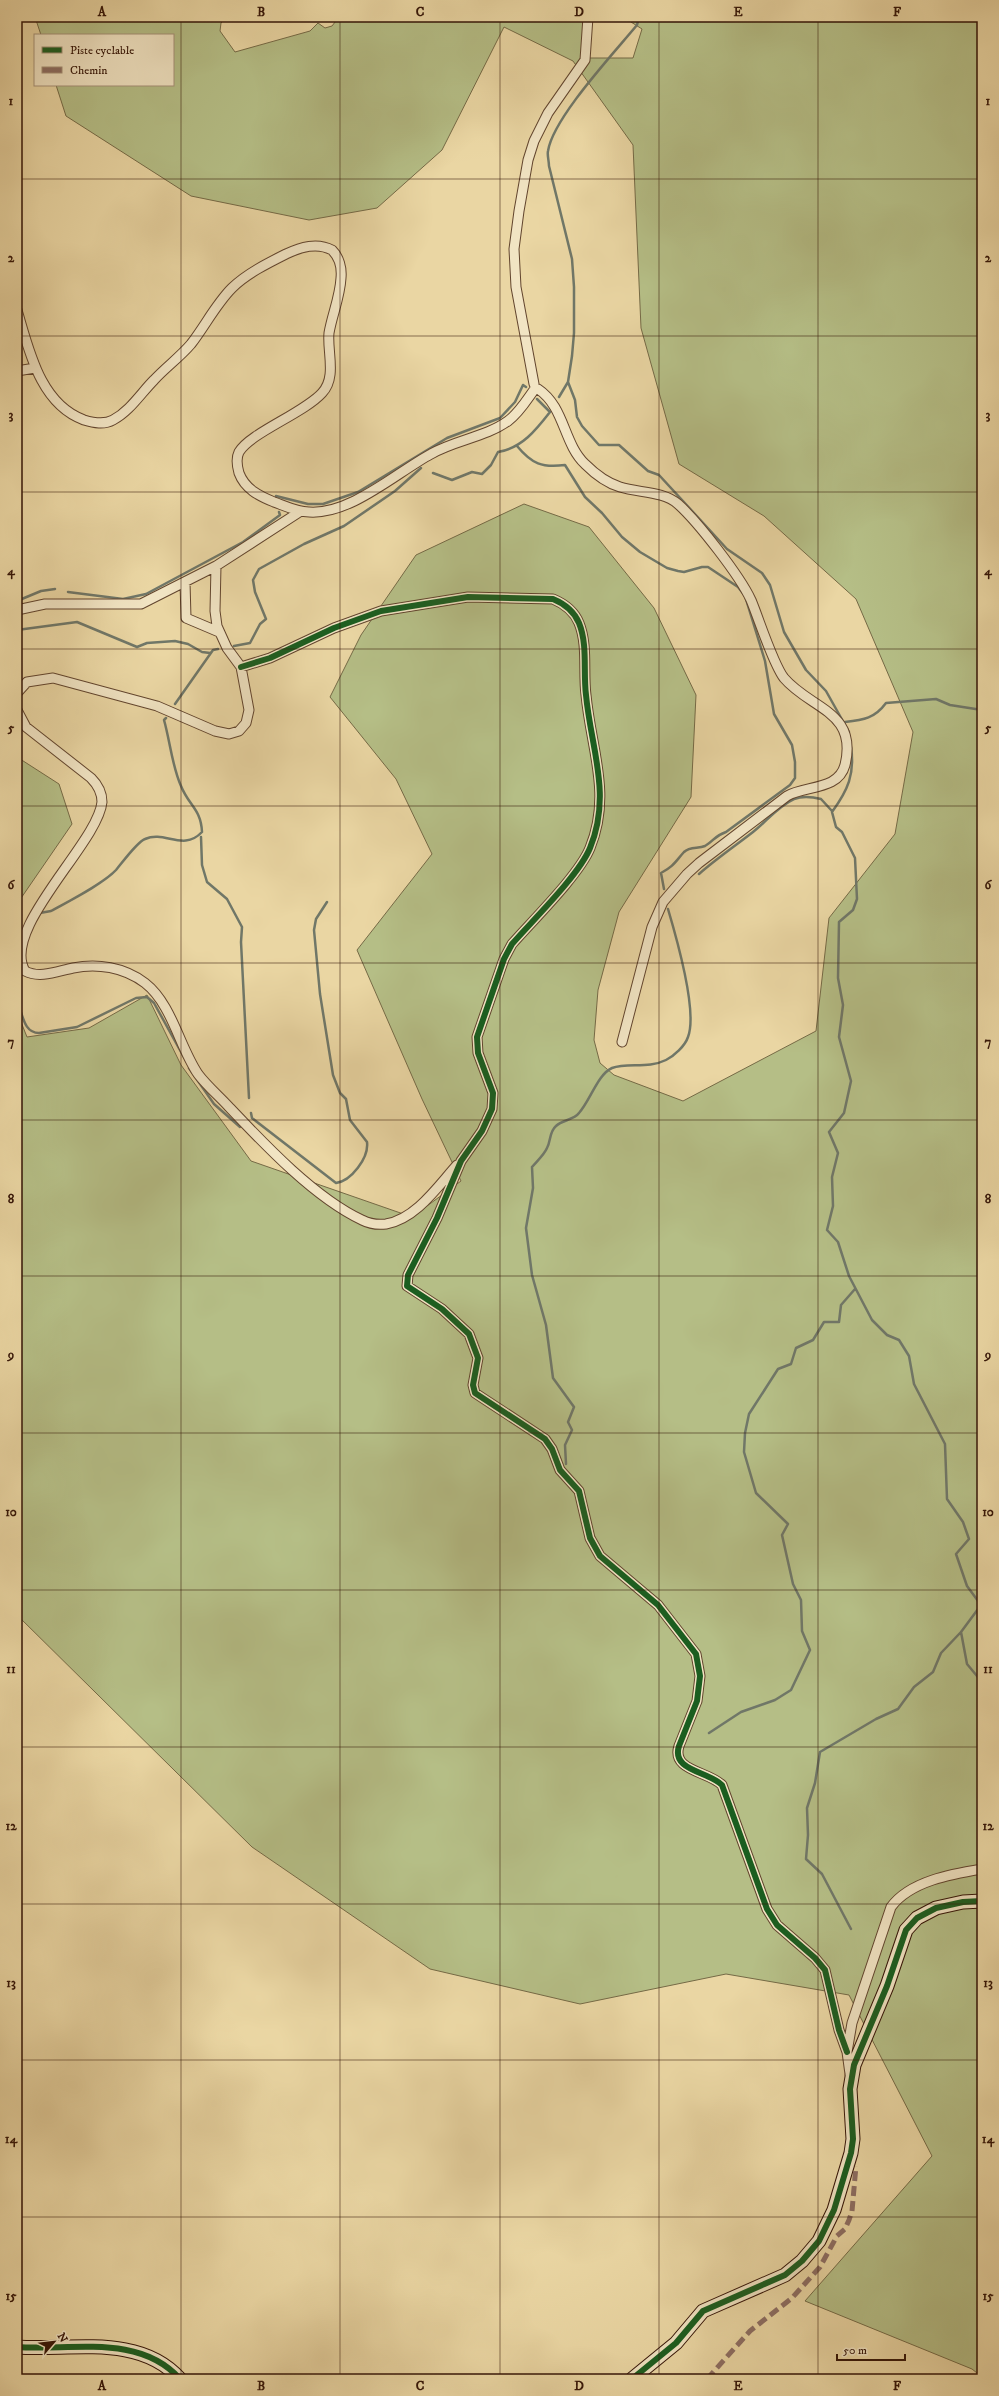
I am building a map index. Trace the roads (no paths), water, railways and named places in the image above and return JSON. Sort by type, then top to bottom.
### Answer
[{"type":"street","points":[[17,310],[35,368],[51,394],[74,415],[95,423],[108,422],[127,410],[154,380],[188,348],[227,293],[238,282],[279,258],[296,250],[318,246],[332,250],[339,260],[342,278],[329,334],[330,371],[327,386],[308,406],[250,441],[241,449],[237,458],[242,480],[251,490],[267,499],[301,511],[325,511],[344,505],[446,445],[499,426],[516,414],[535,388],[516,287],[514,249],[528,160],[536,136],[548,113],[585,60],[588,17]]},
{"type":"street","points":[[17,371],[35,368]]},
{"type":"street","points":[[535,388],[548,396],[556,407],[577,454],[601,478],[621,488],[664,496],[682,508],[715,547],[747,593],[784,678],[832,714],[842,726],[846,740],[845,763],[838,777],[828,784],[797,791],[787,796],[712,851],[687,874],[669,894],[654,921],[622,1042]]},
{"type":"street","points":[[17,610],[45,604],[136,605],[148,601],[216,566],[301,511]]},
{"type":"street","points":[[17,693],[24,684],[32,680],[53,678],[157,706],[215,731],[229,734],[244,727],[250,715],[241,667],[227,648],[218,632],[215,611],[216,566]]},
{"type":"street","points":[[185,582],[186,618],[218,632]]},
{"type":"street","points":[[17,710],[26,727],[98,785],[102,798],[97,818],[42,894],[22,929],[19,952],[25,971],[42,974],[97,966],[126,973],[143,982],[158,996],[192,1064],[205,1083],[284,1160],[332,1202],[362,1220],[372,1224],[387,1224],[409,1214],[461,1161],[482,1131],[492,1109],[492,1089],[478,1052],[477,1037],[504,959],[512,944],[581,864],[591,847],[601,800],[600,778],[586,696],[584,640],[580,624],[568,607],[554,599],[450,599],[366,615],[334,628],[270,658],[241,667]]},
{"type":"street","points":[[461,1161],[436,1218],[408,1275],[407,1286],[442,1308],[469,1334],[478,1358],[473,1385],[475,1393],[540,1434],[550,1444],[560,1470],[579,1491],[590,1538],[600,1556],[658,1605],[696,1654],[700,1676],[697,1701],[679,1746],[677,1754],[679,1760],[685,1766],[713,1777],[722,1785],[762,1900],[777,1925],[815,1958],[825,1970],[839,2030],[847,2052],[851,2078],[853,2139],[852,2166],[829,2223],[819,2241],[802,2261],[775,2280],[718,2302],[703,2311],[676,2343],[632,2379]]},
{"type":"street","points":[[847,2052],[852,2023],[891,1907],[902,1896],[925,1884],[982,1869]]},
{"type":"street","points":[[851,2078],[887,1986],[902,1939],[911,1924],[925,1912],[949,1904],[982,1901]]},
{"type":"street","points":[[17,2347],[110,2348],[135,2351],[155,2359],[180,2379]]},
{"type":"waterway","points":[[559,397],[568,382],[572,356],[574,333],[574,287],[572,259],[549,166],[548,151],[552,137],[572,104],[600,68],[637,25],[639,17]]},
{"type":"waterway","points":[[568,382],[575,400],[577,417],[582,426],[599,445],[619,445],[648,471],[659,475],[727,549],[762,573],[770,585],[784,632],[806,670],[826,691],[849,732]]},
{"type":"waterway","points":[[276,496],[308,504],[323,504],[358,492],[447,438],[500,418],[515,402],[523,385],[526,387]]},
{"type":"waterway","points":[[433,473],[452,480],[472,472],[482,474],[491,465],[498,452],[514,447],[528,437],[534,432],[550,412],[537,399]]},
{"type":"waterway","points":[[517,446],[528,457],[538,463],[550,466],[565,465],[585,497],[602,513],[622,537],[640,552],[667,568],[678,571],[684,572],[702,567],[708,567],[738,587],[745,596],[765,661],[774,714],[792,745],[795,762],[795,778],[790,785],[705,846],[686,850],[672,866],[661,873],[664,889]]},
{"type":"waterway","points":[[234,646],[250,643],[260,624],[266,619],[255,592],[253,580],[259,569],[304,544],[344,526],[395,491],[421,468]]},
{"type":"waterway","points":[[68,592],[123,599],[146,594],[243,542],[280,515],[279,512]]},
{"type":"waterway","points":[[17,601],[41,591],[55,589]]},
{"type":"waterway","points":[[17,630],[77,622],[137,647],[147,643],[175,641],[188,644],[202,652],[210,653]]},
{"type":"waterway","points":[[175,704],[213,650],[218,649]]},
{"type":"waterway","points":[[845,722],[858,720],[873,715],[886,703],[936,699],[950,705],[982,710]]},
{"type":"waterway","points":[[40,913],[51,911],[103,881],[116,870],[134,848],[145,839],[160,837],[181,841],[195,838],[202,832],[197,813],[184,793],[178,778],[164,720],[166,718]]},
{"type":"waterway","points":[[851,747],[852,765],[849,781],[846,789],[832,812],[836,827],[842,832],[855,858],[857,899],[853,910],[839,922],[838,978],[843,1005],[839,1037],[851,1081],[844,1113],[829,1132],[838,1153],[832,1177],[833,1206],[827,1230],[838,1242],[849,1276],[872,1320],[887,1335],[899,1340],[909,1356],[914,1384],[945,1444],[947,1499],[963,1522],[969,1539],[956,1554],[967,1586],[981,1605],[961,1632],[967,1664],[982,1682]]},
{"type":"waterway","points":[[699,874],[753,832],[777,810],[794,799],[800,797],[821,799],[832,811]]},
{"type":"waterway","points":[[201,837],[202,865],[207,882],[227,899],[242,927],[241,942],[249,1098]]},
{"type":"waterway","points":[[251,1113],[252,1118],[336,1183],[342,1181],[353,1173],[358,1168],[365,1155],[367,1142],[350,1120],[346,1099],[340,1093],[333,1075],[320,994],[314,930],[316,919],[327,902]]},
{"type":"waterway","points":[[566,1464],[565,1445],[572,1430],[568,1422],[574,1407],[553,1378],[546,1325],[532,1275],[526,1228],[533,1188],[532,1167],[546,1151],[554,1128],[579,1113],[598,1082],[607,1071],[624,1065],[659,1063],[676,1053],[687,1040],[690,1025],[688,992],[685,973],[668,909]]},
{"type":"waterway","points":[[17,1002],[24,1022],[30,1030],[39,1033],[77,1027],[136,998],[147,997],[154,1003],[186,1061]]},
{"type":"waterway","points":[[189,1068],[214,1104],[240,1127]]},
{"type":"waterway","points":[[709,1733],[741,1712],[775,1700],[791,1690],[810,1650],[802,1631],[801,1600],[793,1584],[782,1535],[788,1524],[756,1493],[744,1452],[745,1433],[749,1414],[778,1369],[791,1364],[796,1348],[813,1340],[824,1322],[839,1322],[841,1305],[855,1289]]},
{"type":"waterway","points":[[851,1929],[822,1874],[806,1859],[808,1835],[807,1808],[815,1783],[820,1752],[876,1719],[898,1709],[914,1687],[933,1672],[941,1653],[961,1632]]}]
